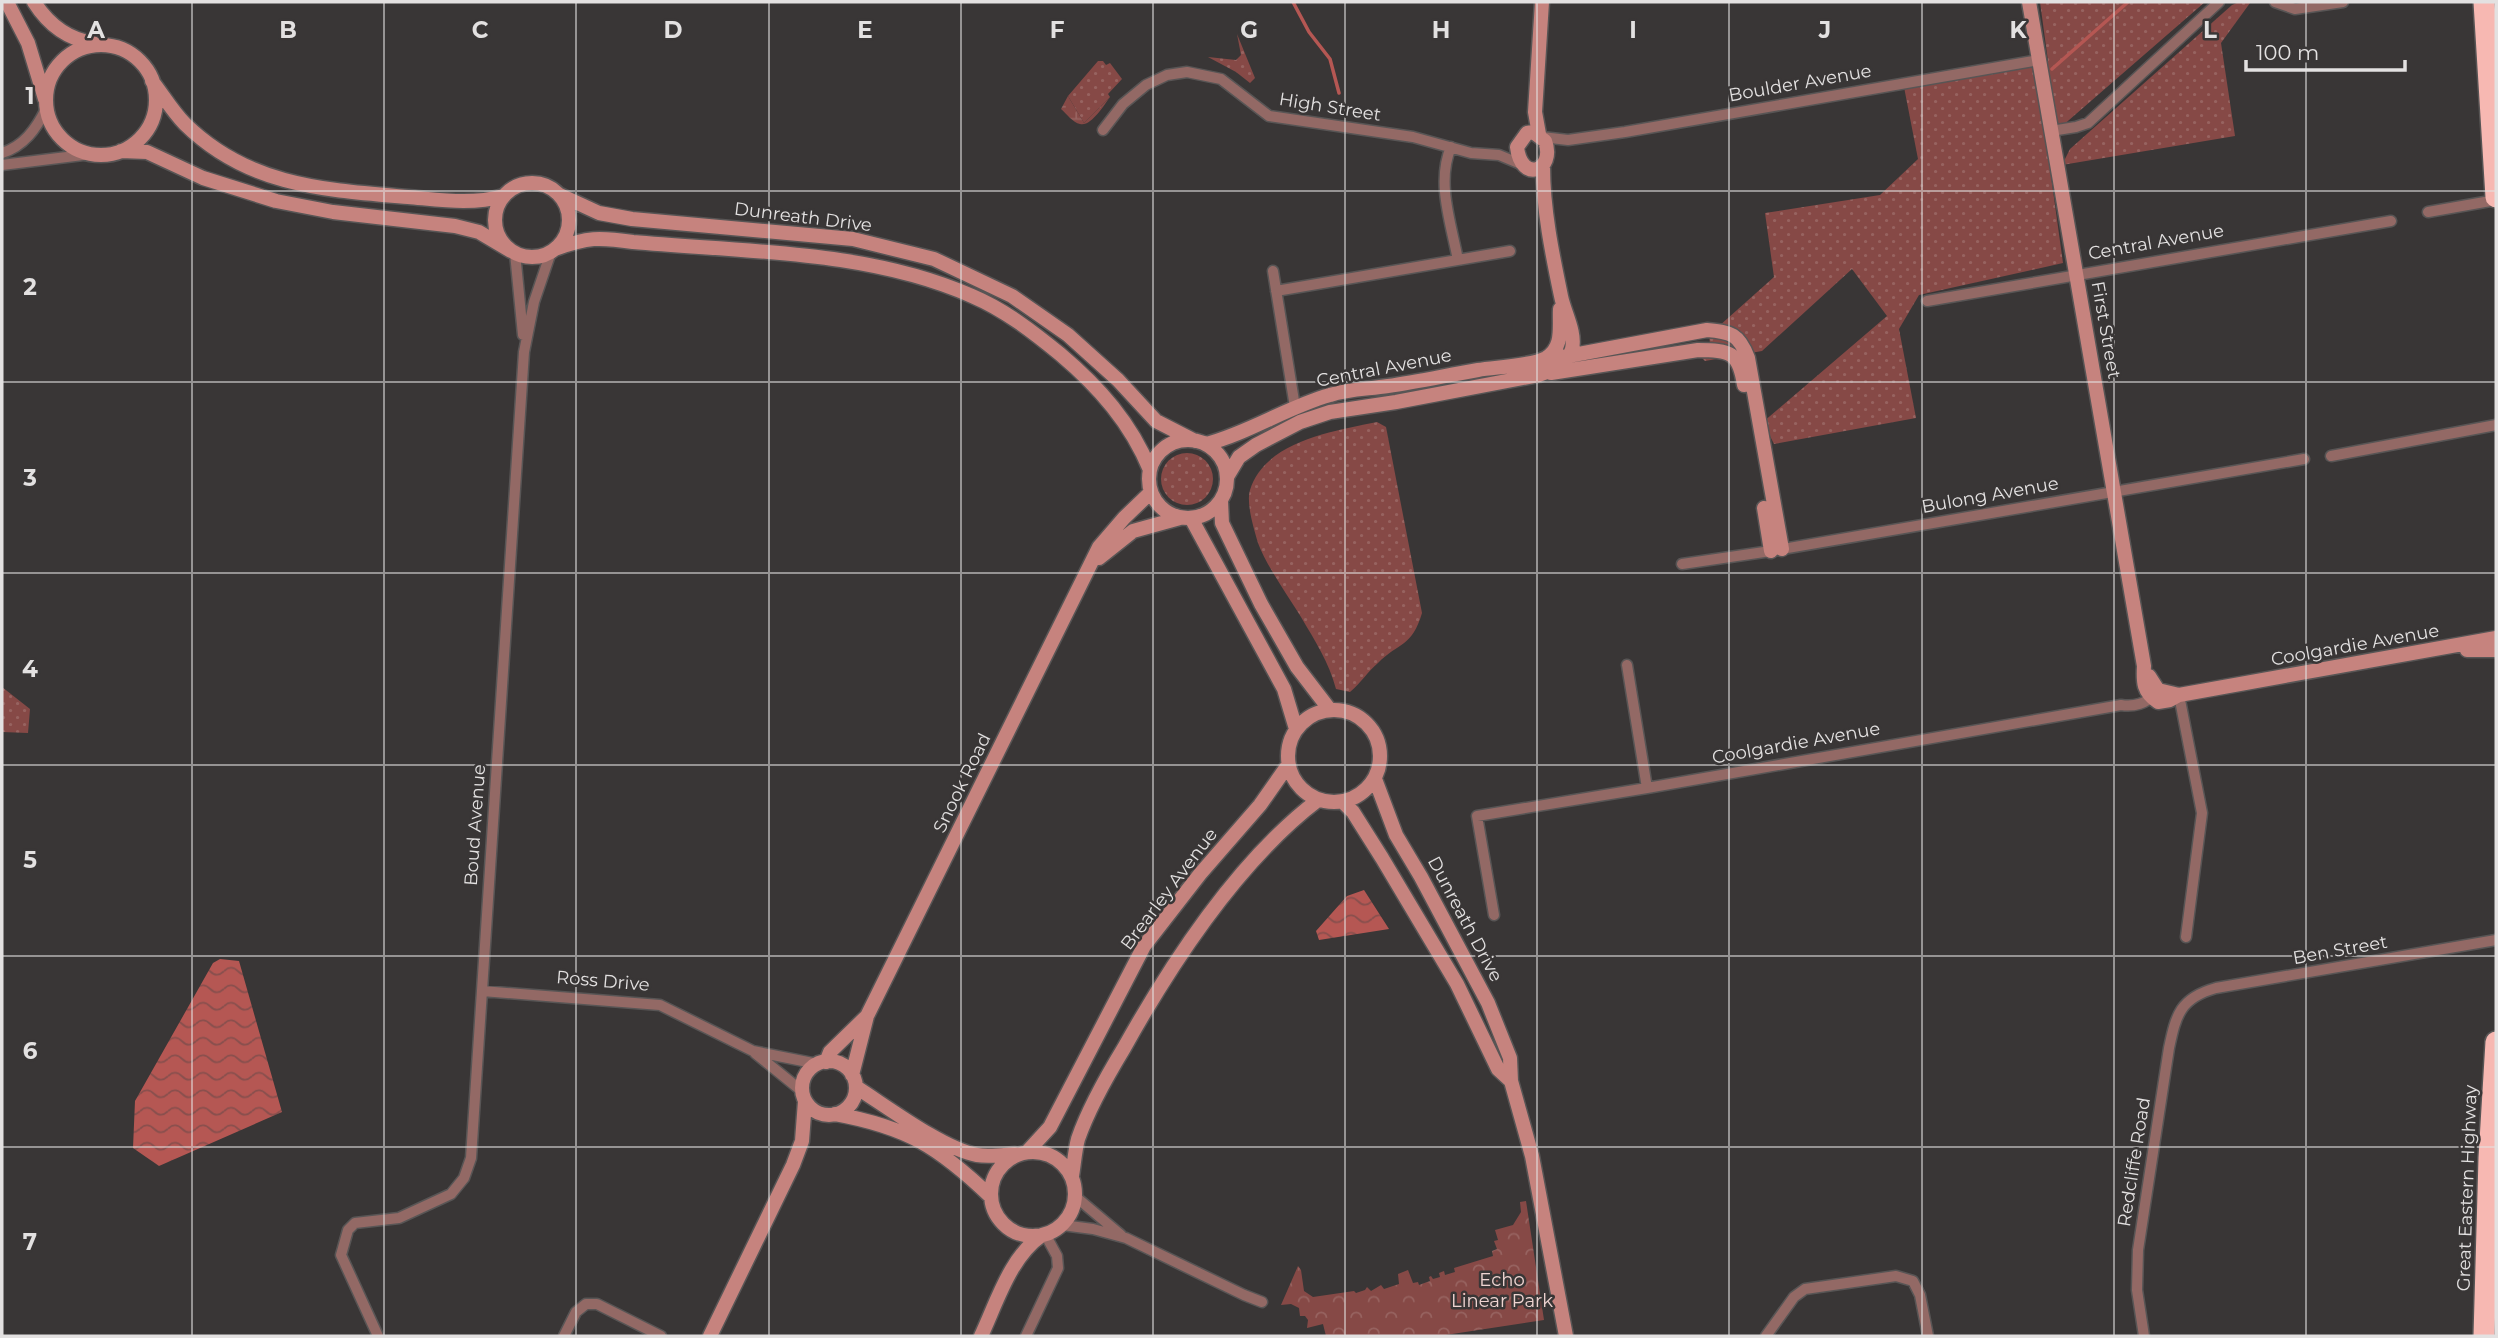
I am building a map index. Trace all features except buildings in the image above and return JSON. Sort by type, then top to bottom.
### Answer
[{"type":"highway","points":[[2484,2],[2496,198]]},
{"type":"highway","points":[[2490,86],[2494,2]]},
{"type":"highway","name":"Great Eastern Highway","points":[[2484,1336],[2489,1158],[2496,1041]]},
{"type":"main road","points":[[7,2],[28,43],[53,127],[65,142],[82,152],[111,154],[139,140],[151,122],[156,102],[152,81]]},
{"type":"main road","points":[[34,2],[43,16],[68,35],[85,42],[120,48],[135,57],[183,121],[203,140],[247,169],[302,184],[379,195],[464,203],[504,196]]},
{"type":"main road","points":[[1542,2],[1532,137],[1561,297],[1567,347],[1582,362],[1593,365]]},
{"type":"main road","name":"First Street","points":[[2029,2],[2115,492],[2144,666],[2143,682],[2152,692]]},
{"type":"main road","points":[[46,105],[50,79],[62,61],[80,49],[101,45]]},
{"type":"main road","points":[[1532,137],[1518,157],[1536,163]]},
{"type":"main road","points":[[121,151],[147,152],[203,178],[275,201],[333,212],[455,226],[478,232],[513,252],[533,257],[582,239],[603,237],[867,263],[928,279],[972,296],[1011,316],[1084,374],[1110,402],[1139,443],[1150,470],[1151,492],[1162,509],[1186,518],[1212,510],[1221,501],[1226,489],[1227,477],[1220,457],[1200,443],[1183,440],[1162,450],[1150,470]]},
{"type":"main road","points":[[513,252],[502,242],[495,219],[504,196],[525,183],[550,187],[567,205],[569,229],[564,240],[553,251]]},
{"type":"main road","name":"Dunreath Drive","points":[[560,195],[599,213],[632,219],[844,238],[934,259],[1012,296],[1068,335],[1118,380],[1156,421],[1200,443]]},
{"type":"main road","name":"Central Avenue","points":[[1567,347],[1620,347],[1707,330],[1731,333],[1738,339],[1748,358],[1776,550]]},
{"type":"main road","name":"Central Avenue","points":[[1227,477],[1239,457],[1300,422],[1330,412],[1396,402],[1558,366],[1567,347],[1578,340],[1588,345],[1620,347]]},
{"type":"main road","name":"Central Avenue","points":[[1200,443],[1247,430],[1295,407],[1332,394],[1502,366],[1537,369],[1593,365],[1698,349],[1720,350],[1733,355],[1739,362],[1776,550]]},
{"type":"main road","name":"Snook Road","points":[[854,1081],[867,1016],[1099,547],[1124,517],[1151,492]]},
{"type":"main road","points":[[1221,501],[1222,523],[1261,604],[1297,667],[1330,710]]},
{"type":"main road","points":[[1186,518],[1284,689],[1296,729]]},
{"type":"main road","name":"Snook Road","points":[[1091,566],[1133,531],[1186,518]]},
{"type":"main road","name":"Coolgardie Avenue","points":[[2152,692],[2158,702],[2179,695],[2496,638]]},
{"type":"main road","name":"Coolgardie Avenue","points":[[2455,647],[2473,651],[2496,650]]},
{"type":"main road","points":[[1330,710],[1350,712],[1362,718],[1376,736],[1381,757],[1375,779],[1367,789],[1343,802],[1318,800],[1304,792],[1293,780],[1288,765],[1287,752],[1296,729],[1306,719],[1330,710]]},
{"type":"main road","name":"Brearley Avenue","points":[[1022,1153],[1050,1127],[1144,946],[1200,874],[1260,806],[1288,765]]},
{"type":"main road","name":"Dunreath Drive","points":[[1375,779],[1396,835],[1488,1003],[1510,1058],[1511,1081],[1532,1156],[1566,1336]]},
{"type":"main road","points":[[983,1336],[1023,1252],[1062,1225],[1073,1208],[1076,1198],[1072,1176],[1078,1139],[1153,994],[1195,934],[1256,859],[1295,818],[1318,800]]},
{"type":"main road","name":"Dunreath Drive","points":[[1343,802],[1353,811],[1457,984],[1497,1069],[1511,1081]]},
{"type":"main road","name":"Snook Road","points":[[822,1063],[867,1016]]},
{"type":"main road","points":[[710,1336],[793,1165],[802,1141],[806,1075],[822,1063],[841,1064],[854,1081],[925,1130],[964,1152],[990,1156],[1041,1152],[1054,1156],[1065,1164],[1072,1176]]},
{"type":"main road","points":[[835,1114],[842,1112],[852,1101],[854,1081]]},
{"type":"main road","points":[[804,1096],[821,1114],[835,1114],[886,1125],[911,1135],[951,1160],[990,1197]]},
{"type":"main road","points":[[1022,1153],[1005,1161],[997,1171],[990,1197],[995,1212],[1005,1226],[1023,1235],[1044,1235]]},
{"type":"street","points":[[2051,131],[2088,122],[2219,2]]},
{"type":"street","points":[[2275,2],[2295,9],[2343,2]]},
{"type":"street","name":"Boulder Avenue","points":[[1532,137],[1568,140],[1625,132],[2039,60]]},
{"type":"street","name":"High Street","points":[[1103,130],[1123,104],[1146,85],[1167,75],[1187,72],[1221,79],[1269,116],[1413,137],[1486,156],[1499,155],[1536,163]]},
{"type":"street","points":[[2,153],[25,140],[39,123],[46,105]]},
{"type":"street","points":[[1499,155],[1532,137]]},
{"type":"street","name":"Boulder Avenue","points":[[1536,163],[1568,140]]},
{"type":"street","points":[[1451,147],[1445,161],[1444,181],[1458,260]]},
{"type":"street","points":[[2,165],[91,154]]},
{"type":"street","points":[[2428,212],[2496,198]]},
{"type":"street","name":"Central Avenue","points":[[1927,301],[2391,221]]},
{"type":"street","name":"Boud Avenue","points":[[378,1336],[341,1255],[348,1230],[355,1223],[400,1218],[450,1194],[464,1178],[471,1158],[524,352],[534,302],[553,251]]},
{"type":"street","points":[[1276,291],[1510,251]]},
{"type":"street","name":"Boud Avenue","points":[[513,252],[520,292],[524,352]]},
{"type":"street","points":[[1273,271],[1295,407]]},
{"type":"street","points":[[2331,456],[2496,425]]},
{"type":"street","name":"Bulong Avenue","points":[[1682,564],[2304,459]]},
{"type":"street","points":[[1627,665],[1647,788]]},
{"type":"street","name":"Coolgardie Avenue","points":[[1494,915],[1478,816],[2121,705],[2140,704],[2152,692]]},
{"type":"street","points":[[2179,695],[2202,813],[2186,937]]},
{"type":"street","name":"Ben Street","points":[[2190,999],[2216,988],[2496,940]]},
{"type":"street","name":"Ross Drive","points":[[482,991],[660,1005],[753,1051],[791,1060],[822,1063]]},
{"type":"street","name":"Redcliffe Road","points":[[2144,1336],[2137,1290],[2138,1250],[2173,1030],[2178,1013],[2190,999]]},
{"type":"street","name":"Ross Drive","points":[[753,1051],[804,1096]]},
{"type":"street","points":[[1076,1198],[1126,1238]]},
{"type":"street","points":[[1062,1225],[1093,1229],[1126,1238],[1262,1302]]},
{"type":"street","points":[[1026,1336],[1059,1263],[1044,1235]]},
{"type":"street","points":[[1766,1336],[1794,1297],[1805,1289],[1896,1276],[1913,1280],[1918,1288],[1928,1336]]},
{"type":"street","points":[[564,1336],[576,1312],[586,1304],[597,1304],[658,1335]]},
{"type":"green space","points":[[2040,2],[2205,2],[2046,140],[2063,263],[1919,295],[1899,329],[1916,418],[1774,444],[1763,422],[1887,316],[1852,269],[1762,351],[1705,361],[1696,352],[1710,344],[1709,335],[1774,277],[1765,213],[1880,195],[1918,159],[1904,87],[2048,61]]},
{"type":"green space","points":[[2239,2],[2250,3],[2221,43],[2235,136],[2062,165],[2070,149],[2232,5]]},
{"type":"green space","points":[[1237,34],[1255,78],[1250,83],[1208,57],[1236,60],[1241,55]]},
{"type":"green space","points":[[1098,61],[1103,61],[1106,65],[1110,63],[1122,79],[1108,94],[1110,97],[1084,123],[1068,96]]},
{"type":"green space","points":[[1068,96],[1084,123],[1110,97],[1093,119],[1084,124],[1080,124],[1061,109]]},
{"type":"green space","points":[[1377,422],[1386,427],[1422,613],[1409,638],[1374,666],[1350,692],[1336,689],[1321,652],[1266,561],[1258,543],[1249,496],[1258,473],[1285,449],[1322,435]]},
{"type":"green space","points":[[1187,453],[1197,455],[1205,461],[1211,469],[1211,489],[1205,497],[1197,503],[1187,505],[1177,503],[1169,497],[1163,489],[1161,479],[1163,469],[1169,461],[1177,455]]},
{"type":"green space","points":[[2,687],[30,709],[28,733],[2,732]]},
{"type":"green space","name":"Echo Linear Park","points":[[1526,1201],[1544,1320],[1439,1336],[1326,1336],[1323,1324],[1307,1328],[1308,1320],[1305,1316],[1300,1316],[1299,1308],[1291,1304],[1281,1305],[1298,1266],[1304,1291],[1313,1297],[1354,1291],[1356,1293],[1367,1287],[1371,1291],[1381,1285],[1384,1289],[1399,1284],[1398,1274],[1408,1270],[1413,1283],[1418,1282],[1419,1285],[1430,1281],[1431,1276],[1433,1279],[1440,1277],[1439,1273],[1444,1271],[1445,1275],[1455,1272],[1454,1268],[1493,1256],[1492,1251],[1497,1249],[1494,1241],[1498,1240],[1495,1230],[1513,1225],[1521,1212],[1520,1202]]},
{"type":"water","points":[[1364,890],[1389,929],[1319,940],[1316,931],[1347,896]]},
{"type":"water","points":[[220,959],[239,961],[282,1112],[159,1166],[133,1148],[135,1101],[213,963]]},
{"type":"waterway","points":[[1293,2],[1309,32],[1330,59],[1339,93]]},
{"type":"waterway","points":[[2052,69],[2128,2]]}]
